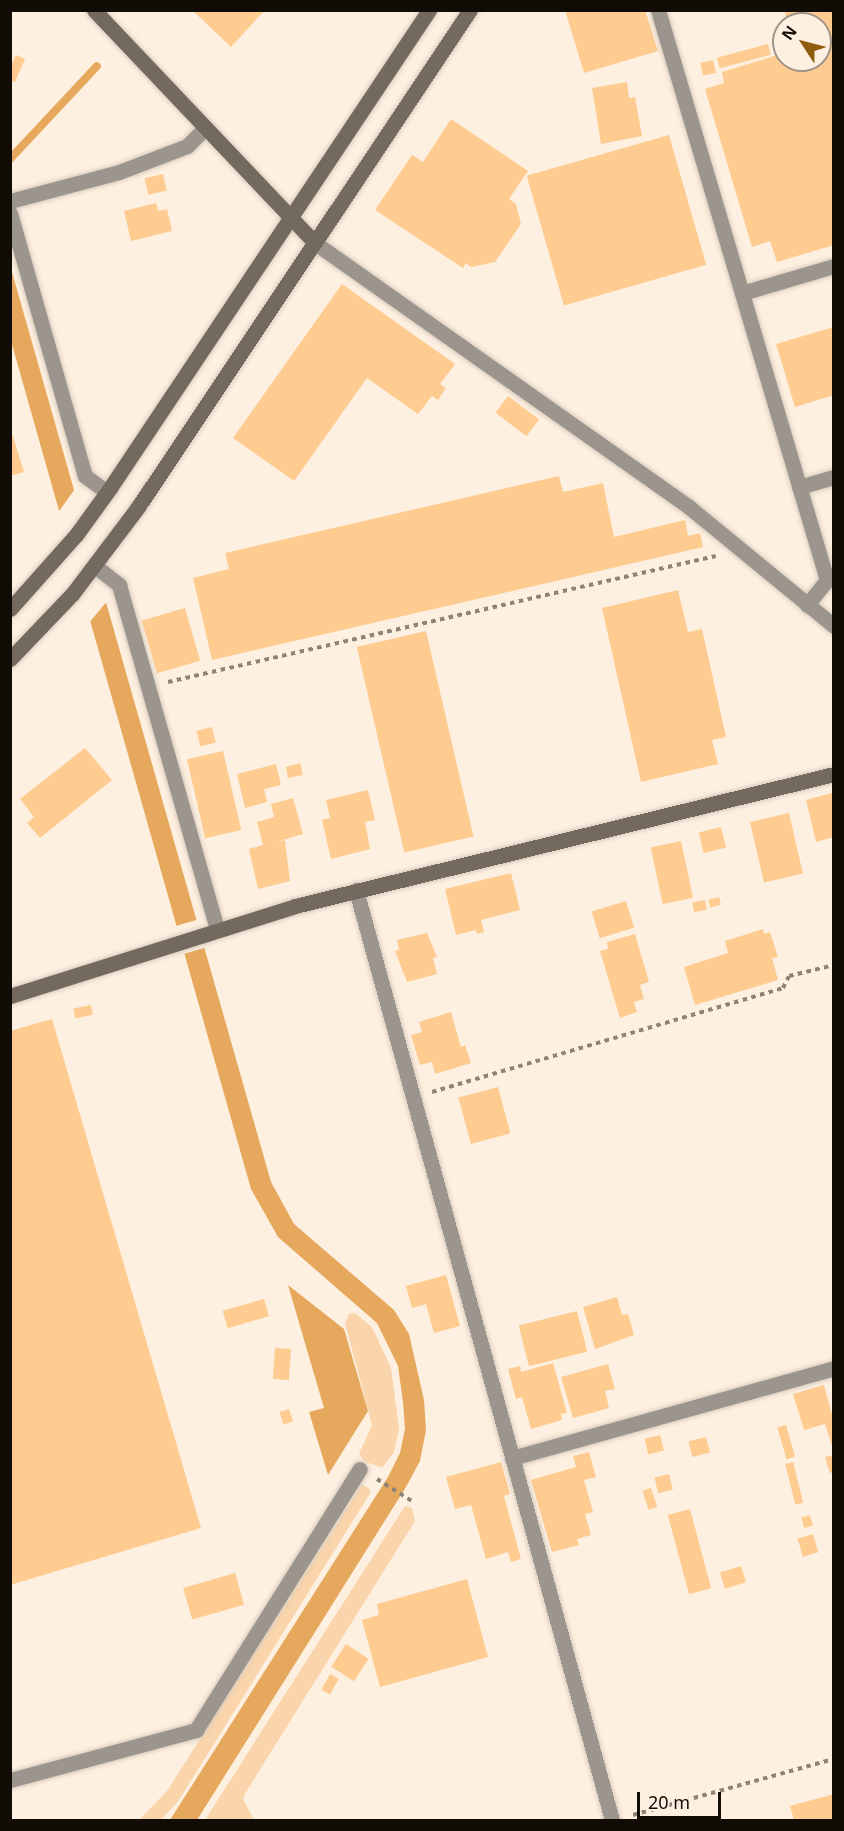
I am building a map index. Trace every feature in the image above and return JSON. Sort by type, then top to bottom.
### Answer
[{"type":"street","points":[[94,10],[315,243],[689,507],[834,626]]},
{"type":"street","points":[[10,609],[62,552],[107,492],[429,10]]},
{"type":"street","points":[[10,659],[73,593],[99,561],[470,10]]},
{"type":"street","points":[[658,10],[827,580],[807,605]]},
{"type":"street","points":[[10,201],[119,172],[187,146],[205,128]]},
{"type":"street","points":[[10,213],[85,476],[107,492]]},
{"type":"street","points":[[742,293],[834,266]]},
{"type":"street","points":[[799,487],[834,477]]},
{"type":"street","points":[[99,561],[107,576],[119,585],[212,930]]},
{"type":"street","points":[[10,996],[212,930],[356,890],[834,774]]},
{"type":"street","points":[[356,890],[612,1821]]},
{"type":"street","points":[[512,1458],[834,1368]]},
{"type":"street","points":[[10,1780],[196,1730],[360,1469]]},
{"type":"path","points":[[148,686],[722,554],[732,542]]},
{"type":"path","points":[[413,1098],[783,988],[789,976],[834,964]]},
{"type":"path","points":[[375,1478],[410,1500]]},
{"type":"path","points":[[628,1816],[834,1759]]},
{"type":"shaded area","points":[[10,265],[271,1182],[294,1224],[394,1310],[409,1334],[424,1400],[426,1430],[420,1461],[406,1487],[197,1820],[170,1820],[388,1477],[400,1453],[405,1429],[403,1402],[398,1366],[377,1323],[278,1237],[251,1189],[11,341]]},
{"type":"shaded area","points":[[288,1285],[344,1329],[368,1411],[328,1475],[309,1412],[324,1408]]},
{"type":"shaded area","points":[[355,1313],[372,1327],[391,1368],[399,1428],[394,1452],[382,1468],[364,1461],[359,1454],[372,1425],[345,1323],[349,1314]]},
{"type":"shaded area","points":[[362,1484],[371,1490],[369,1495],[179,1800],[161,1820],[139,1820],[167,1791]]},
{"type":"shaded area","points":[[405,1506],[412,1508],[415,1521],[246,1792],[243,1799],[254,1820],[205,1820]]},
{"type":"pier","points":[[77,486],[109,599],[88,624],[57,514]]},
{"type":"pier","points":[[200,919],[208,947],[182,954],[174,926]]},
{"type":"building","points":[[192,10],[265,10],[231,47]]},
{"type":"building","points":[[565,10],[645,10],[658,51],[584,73]]},
{"type":"building","points":[[784,10],[834,10],[834,245],[777,262],[770,241],[752,247],[705,89],[724,83],[722,72],[772,57],[772,72],[832,72],[832,12],[785,12]]},
{"type":"building","points":[[768,44],[771,55],[720,68],[717,58]]},
{"type":"building","points":[[16,55],[25,59],[15,82],[10,80],[10,67]]},
{"type":"building","points":[[713,60],[716,73],[703,76],[700,63]]},
{"type":"building","points":[[627,82],[629,98],[635,97],[642,136],[601,144],[592,88]]},
{"type":"building","points":[[451,119],[528,171],[509,199],[516,204],[521,224],[495,262],[471,267],[466,263],[463,268],[375,210],[412,155],[423,162]]},
{"type":"building","points":[[669,135],[706,265],[564,306],[527,176]]},
{"type":"building","points":[[163,174],[167,191],[148,195],[144,178]]},
{"type":"building","points":[[156,203],[158,211],[167,209],[172,231],[131,241],[124,211]]},
{"type":"building","points":[[342,284],[455,364],[440,384],[446,388],[438,400],[432,396],[418,414],[367,378],[294,481],[233,438]]},
{"type":"building","points":[[834,327],[834,395],[795,407],[776,344]]},
{"type":"building","points":[[508,396],[539,419],[527,436],[495,413]]},
{"type":"building","points":[[13,436],[24,472],[10,476],[10,437]]},
{"type":"building","points":[[559,476],[563,492],[603,483],[614,537],[685,520],[688,536],[700,533],[703,547],[212,660],[193,578],[229,569],[225,553]]},
{"type":"building","points":[[678,590],[688,632],[702,629],[726,737],[712,740],[718,764],[641,782],[602,608]]},
{"type":"building","points":[[185,608],[200,661],[157,673],[142,620]]},
{"type":"building","points":[[426,631],[473,837],[404,853],[357,647]]},
{"type":"building","points":[[212,727],[216,743],[200,746],[196,731]]},
{"type":"building","points":[[85,748],[112,780],[40,838],[27,823],[34,817],[20,799]]},
{"type":"building","points":[[223,751],[241,830],[205,838],[187,759]]},
{"type":"building","points":[[300,763],[303,775],[288,778],[286,767]]},
{"type":"building","points":[[276,764],[281,785],[264,789],[267,802],[245,808],[237,774]]},
{"type":"building","points":[[368,790],[375,820],[365,822],[370,849],[331,859],[322,820],[330,818],[326,800]]},
{"type":"building","points":[[832,793],[834,837],[816,842],[806,800]]},
{"type":"building","points":[[293,798],[303,834],[273,843],[285,840],[290,881],[258,889],[249,849],[263,845],[257,822],[274,817],[271,804]]},
{"type":"building","points":[[789,813],[803,873],[764,882],[750,822]]},
{"type":"building","points":[[721,827],[726,847],[704,853],[699,833]]},
{"type":"building","points":[[681,841],[693,898],[663,904],[651,847]]},
{"type":"building","points":[[511,873],[520,910],[481,920],[484,932],[477,934],[476,930],[456,935],[445,889]]},
{"type":"building","points":[[719,897],[721,905],[710,907],[708,900]]},
{"type":"building","points":[[705,900],[707,910],[694,912],[692,902]]},
{"type":"building","points":[[626,901],[634,928],[600,938],[592,912]]},
{"type":"building","points":[[763,929],[764,934],[770,932],[778,957],[772,958],[778,980],[695,1005],[684,967],[728,953],[725,941]]},
{"type":"building","points":[[427,933],[437,957],[433,958],[437,974],[407,982],[395,951],[399,950],[397,940]]},
{"type":"building","points":[[635,934],[649,982],[640,985],[644,999],[634,1002],[637,1012],[620,1018],[600,951],[608,949],[607,942]]},
{"type":"building","points":[[91,1005],[93,1015],[75,1018],[73,1008]]},
{"type":"building","points":[[451,1012],[461,1047],[465,1045],[471,1063],[435,1074],[432,1062],[420,1065],[411,1035],[422,1032],[419,1022]]},
{"type":"building","points":[[52,1019],[201,1528],[10,1585],[10,1031]]},
{"type":"building","points":[[498,1087],[510,1133],[471,1144],[458,1098]]},
{"type":"building","points":[[446,1275],[460,1326],[434,1333],[426,1304],[412,1308],[406,1286]]},
{"type":"building","points":[[617,1297],[622,1315],[628,1314],[634,1335],[595,1349],[583,1307]]},
{"type":"building","points":[[264,1299],[269,1316],[228,1328],[223,1311]]},
{"type":"building","points":[[577,1311],[587,1352],[529,1366],[519,1326]]},
{"type":"building","points":[[275,1348],[291,1349],[289,1380],[273,1379]]},
{"type":"building","points":[[553,1363],[567,1413],[561,1414],[562,1420],[531,1429],[522,1397],[516,1399],[508,1369],[520,1366],[521,1372]]},
{"type":"building","points":[[608,1364],[615,1389],[605,1391],[609,1408],[573,1418],[561,1377]]},
{"type":"building","points":[[824,1385],[834,1422],[834,1452],[825,1424],[804,1430],[793,1394]]},
{"type":"building","points":[[289,1409],[293,1421],[284,1424],[279,1412]]},
{"type":"building","points":[[786,1425],[795,1457],[786,1459],[777,1427]]},
{"type":"building","points":[[660,1435],[664,1451],[648,1454],[644,1439]]},
{"type":"building","points":[[706,1437],[710,1453],[692,1457],[689,1441]]},
{"type":"building","points":[[589,1452],[596,1477],[584,1480],[593,1512],[585,1514],[591,1535],[577,1539],[579,1545],[552,1552],[531,1480],[576,1467],[573,1456]]},
{"type":"building","points":[[834,1455],[834,1472],[830,1473],[825,1457]]},
{"type":"building","points":[[501,1462],[510,1494],[504,1496],[521,1559],[511,1562],[508,1552],[486,1559],[471,1505],[455,1509],[446,1477]]},
{"type":"building","points":[[793,1462],[803,1503],[795,1505],[785,1464]]},
{"type":"building","points":[[669,1474],[673,1490],[658,1493],[654,1478]]},
{"type":"building","points":[[651,1488],[657,1507],[649,1510],[642,1491]]},
{"type":"building","points":[[690,1509],[711,1588],[689,1594],[668,1515]]},
{"type":"building","points":[[810,1515],[813,1526],[804,1528],[801,1517]]},
{"type":"building","points":[[813,1534],[818,1552],[803,1557],[798,1538]]},
{"type":"building","points":[[741,1566],[746,1582],[725,1589],[720,1572]]},
{"type":"building","points":[[235,1573],[244,1605],[192,1620],[183,1588]]},
{"type":"building","points":[[467,1579],[488,1657],[380,1687],[362,1620],[379,1615],[377,1604]]},
{"type":"building","points":[[346,1644],[369,1659],[354,1681],[331,1667]]},
{"type":"building","points":[[330,1674],[339,1679],[330,1695],[321,1690]]},
{"type":"building","points":[[834,1794],[834,1820],[794,1820],[790,1806]]},
{"type":"waterway","points":[[10,159],[97,66]]}]
